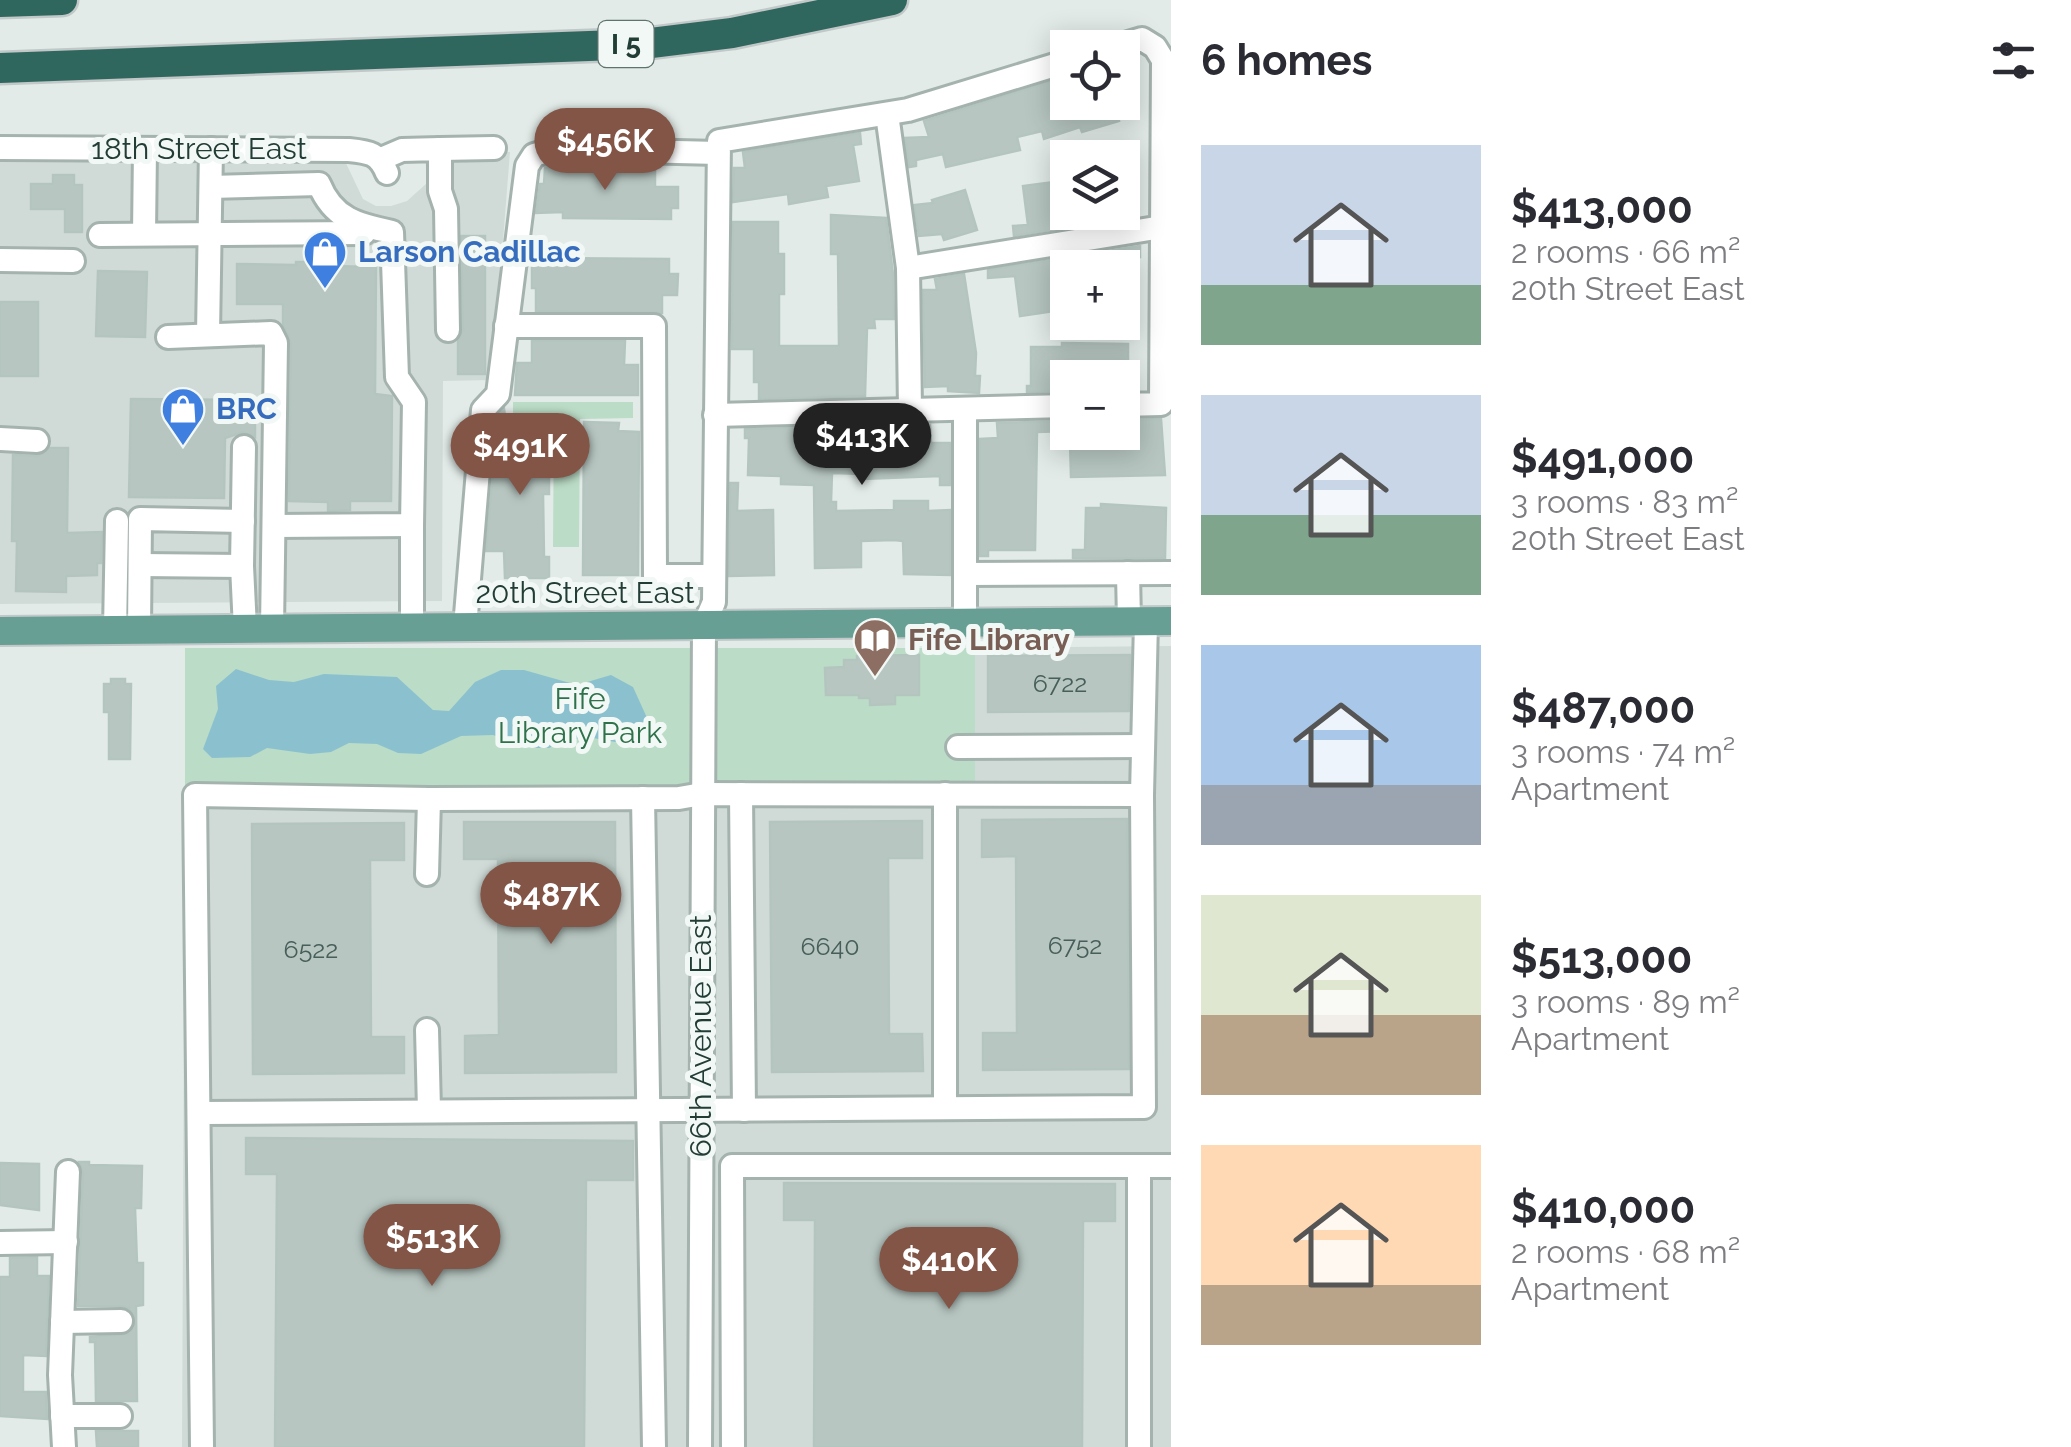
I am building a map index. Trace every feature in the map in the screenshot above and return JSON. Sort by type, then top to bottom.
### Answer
[{"type":"highway","points":[[0,2],[62,0]]},
{"type":"highway","name":"I 5","points":[[0,68],[643,44],[732,32],[892,0]]},
{"type":"main road","name":"20th Street East","points":[[0,631],[1148,621]]},
{"type":"street","points":[[1140,40],[1155,47],[1163,60],[1161,404],[1140,405]]},
{"type":"street","points":[[464,627],[483,410],[498,394],[526,166],[534,155],[555,149],[718,153],[719,140],[908,110],[1050,67]]},
{"type":"street","points":[[888,114],[908,268],[910,410]]},
{"type":"street","name":"18th Street East","points":[[0,148],[349,150],[370,152],[384,166],[402,150],[440,148]]},
{"type":"street","points":[[448,330],[446,210],[440,191],[440,148],[494,148]]},
{"type":"street","points":[[144,234],[145,149]]},
{"type":"street","points":[[208,335],[211,149]]},
{"type":"street","name":"66th Avenue East","points":[[700,1447],[704,625],[714,602],[718,153]]},
{"type":"street","points":[[211,188],[318,184],[340,216],[392,232]]},
{"type":"street","points":[[908,268],[1162,227]]},
{"type":"street","points":[[100,234],[392,232]]},
{"type":"street","points":[[392,232],[397,377],[414,402],[412,628]]},
{"type":"street","points":[[0,260],[73,262]]},
{"type":"street","points":[[506,326],[654,326],[655,576],[714,576]]},
{"type":"street","points":[[168,337],[271,333],[276,343],[274,526],[258,629]]},
{"type":"street","points":[[716,415],[1050,407]]},
{"type":"street","points":[[965,409],[965,622]]},
{"type":"street","points":[[0,439],[38,441]]},
{"type":"street","points":[[244,447],[242,566],[258,629]]},
{"type":"street","points":[[127,630],[141,565],[140,520],[243,521]]},
{"type":"street","points":[[117,521],[127,630]]},
{"type":"street","points":[[274,526],[412,525]]},
{"type":"street","points":[[141,565],[242,566]]},
{"type":"street","points":[[965,574],[1170,574]]},
{"type":"street","points":[[200,1113],[1144,1107],[1142,746],[1148,621],[1128,574]]},
{"type":"street","points":[[958,747],[1142,746]]},
{"type":"street","points":[[202,1447],[195,795],[429,799],[702,794],[1142,795]]},
{"type":"street","points":[[742,794],[744,1110]]},
{"type":"street","points":[[945,794],[945,1108]]},
{"type":"street","points":[[644,798],[654,1447]]},
{"type":"street","points":[[427,874],[429,799]]},
{"type":"street","points":[[427,1030],[429,1110]]},
{"type":"street","points":[[733,1447],[732,1166],[1171,1166]]},
{"type":"street","points":[[1138,1447],[1139,1166]]},
{"type":"street","points":[[64,1447],[62,1322],[68,1172]]},
{"type":"street","points":[[0,1242],[66,1242]]},
{"type":"street","points":[[62,1322],[121,1321]]},
{"type":"street","points":[[62,1416],[120,1416]]},
{"type":"shaded area","points":[[510,152],[492,380],[443,381],[442,601],[0,604],[0,162],[344,159],[363,199],[376,206],[391,206],[407,201],[427,183],[425,153]]},
{"type":"shaded area","points":[[1171,646],[1171,1447],[182,1447],[185,786],[975,785],[975,648]]},
{"type":"green space","points":[[513,402],[633,402],[633,418],[580,419],[579,547],[553,547],[554,417],[513,416]]},
{"type":"green space","name":"Fife Library Park","points":[[185,648],[975,648],[975,785],[185,786]]},
{"type":"water","points":[[236,669],[269,680],[294,682],[324,674],[397,677],[433,710],[449,711],[475,682],[501,670],[524,670],[577,685],[611,675],[633,687],[653,731],[633,729],[627,744],[593,738],[568,739],[549,748],[530,748],[493,735],[461,736],[421,754],[398,753],[377,744],[349,743],[331,752],[310,754],[267,748],[250,757],[212,758],[203,749],[218,709],[216,686]]},
{"type":"building","points":[[1050,82],[1050,120],[1119,121],[1082,132],[1080,127],[1044,139],[1042,131],[1017,137],[1020,150],[946,167],[943,154],[916,160],[916,166],[909,167],[905,138],[929,137],[924,121]]},
{"type":"building","points":[[860,133],[861,144],[853,145],[859,181],[826,186],[828,197],[789,204],[788,194],[733,202],[734,168],[745,168],[743,152]]},
{"type":"building","points":[[557,164],[655,166],[655,187],[678,187],[678,208],[671,208],[671,219],[563,218],[563,212],[536,213],[545,168]]},
{"type":"building","points":[[53,175],[74,175],[74,185],[82,185],[82,232],[65,232],[65,209],[31,209],[31,184],[53,184]]},
{"type":"building","points":[[1050,183],[1050,230],[1014,236],[1013,226],[1028,225],[1023,186]]},
{"type":"building","points":[[965,190],[977,230],[944,240],[942,234],[919,236],[914,205],[933,203],[932,200]]},
{"type":"building","points":[[831,215],[886,218],[894,319],[874,319],[875,328],[867,328],[865,396],[759,399],[759,382],[754,382],[754,349],[732,349],[733,222],[778,222],[778,254],[784,254],[779,346],[839,346],[838,254],[831,254]]},
{"type":"building","points":[[461,236],[485,236],[485,374],[458,374],[458,340],[463,330]]},
{"type":"building","points":[[545,245],[545,258],[669,259],[669,274],[678,274],[677,295],[662,295],[662,313],[536,311],[532,246]]},
{"type":"building","points":[[1050,260],[1050,312],[1020,316],[1015,276],[988,278],[988,270]]},
{"type":"building","points":[[296,262],[376,267],[375,394],[392,396],[391,501],[350,501],[350,510],[328,511],[328,502],[289,501],[291,343],[283,325],[283,304],[237,304],[237,264]]},
{"type":"building","points":[[98,271],[147,272],[145,337],[96,336]]},
{"type":"building","points":[[964,274],[976,353],[975,376],[980,376],[979,393],[948,391],[948,386],[925,387],[923,290],[937,290],[935,279]]},
{"type":"building","points":[[0,302],[38,302],[38,376],[0,376]]},
{"type":"building","points":[[532,341],[625,341],[624,365],[638,365],[638,395],[515,395],[517,363],[532,363]]},
{"type":"building","points":[[1062,343],[1128,344],[1128,360],[1050,360],[1050,391],[1027,392],[1027,386],[1031,386],[1031,347],[1062,347]]},
{"type":"building","points":[[131,399],[255,400],[255,437],[243,432],[225,438],[224,498],[129,497]]},
{"type":"building","points":[[504,409],[506,423],[549,423],[549,494],[543,494],[544,557],[549,557],[549,578],[505,578],[504,551],[486,551],[498,416]]},
{"type":"building","points":[[1161,419],[1165,475],[1071,477],[1070,450],[1140,450],[1140,420]]},
{"type":"building","points":[[1050,421],[1050,432],[1037,432],[1035,550],[988,550],[988,556],[980,556],[980,439],[998,438],[997,423]]},
{"type":"building","points":[[584,422],[619,423],[618,431],[639,432],[638,575],[583,575]]},
{"type":"building","points":[[930,425],[931,443],[950,443],[950,485],[940,485],[940,476],[863,479],[863,474],[832,473],[831,502],[836,502],[836,511],[894,510],[894,501],[928,501],[928,511],[950,510],[950,575],[904,574],[903,541],[894,540],[861,541],[861,567],[815,568],[814,485],[781,484],[781,476],[748,475],[749,438],[745,438],[745,429]]},
{"type":"building","points":[[50,448],[68,448],[67,533],[102,532],[101,563],[97,563],[97,575],[66,576],[66,592],[16,591],[13,455],[37,456]]},
{"type":"building","points":[[730,483],[738,483],[737,511],[773,510],[774,575],[729,576]]},
{"type":"building","points":[[1101,504],[1166,508],[1165,558],[1073,558],[1073,550],[1085,550],[1086,508],[1101,508]]},
{"type":"building","points":[[919,655],[919,695],[895,695],[895,704],[870,705],[870,698],[859,695],[826,695],[825,668],[844,667],[844,660],[857,660],[857,656]]},
{"type":"building","points":[[1130,655],[1129,711],[988,712],[988,656]]},
{"type":"building","points":[[111,679],[125,679],[125,684],[131,684],[130,759],[109,759],[109,712],[104,712],[104,684],[111,684]]},
{"type":"building","points":[[1127,819],[1129,1069],[983,1070],[983,1033],[1017,1033],[1016,856],[982,857],[982,820]]},
{"type":"building","points":[[922,821],[922,858],[888,858],[889,1034],[922,1034],[923,1071],[772,1072],[770,822]]},
{"type":"building","points":[[464,822],[615,822],[616,1072],[465,1073],[465,1036],[499,1035],[498,859],[464,859]]},
{"type":"building","points":[[404,823],[404,860],[370,860],[371,1037],[404,1037],[404,1073],[253,1074],[252,824]]},
{"type":"building","points":[[246,1138],[633,1141],[633,1180],[586,1180],[584,1447],[275,1447],[277,1174],[246,1174]]},
{"type":"building","points":[[79,1162],[142,1166],[141,1208],[135,1208],[137,1263],[143,1263],[143,1305],[136,1306],[137,1401],[96,1401],[95,1342],[90,1342],[90,1337],[128,1334],[136,1320],[129,1308],[122,1306],[78,1306],[83,1173]]},
{"type":"building","points":[[0,1163],[39,1164],[39,1210],[0,1205]]},
{"type":"building","points":[[784,1183],[1115,1184],[1115,1221],[1083,1221],[1082,1447],[814,1447],[815,1220],[784,1220]]},
{"type":"building","points":[[37,1257],[37,1276],[49,1276],[46,1356],[23,1355],[23,1392],[46,1392],[47,1419],[0,1416],[0,1277],[10,1277],[10,1258]]},
{"type":"building","points":[[96,1431],[138,1431],[138,1447],[97,1447]]},
{"type":"place","name":"Larson Cadillac","points":[[325,290]]},
{"type":"place","name":"BRC","points":[[183,447]]},
{"type":"place","name":"Fife Library","points":[[875,678]]}]
